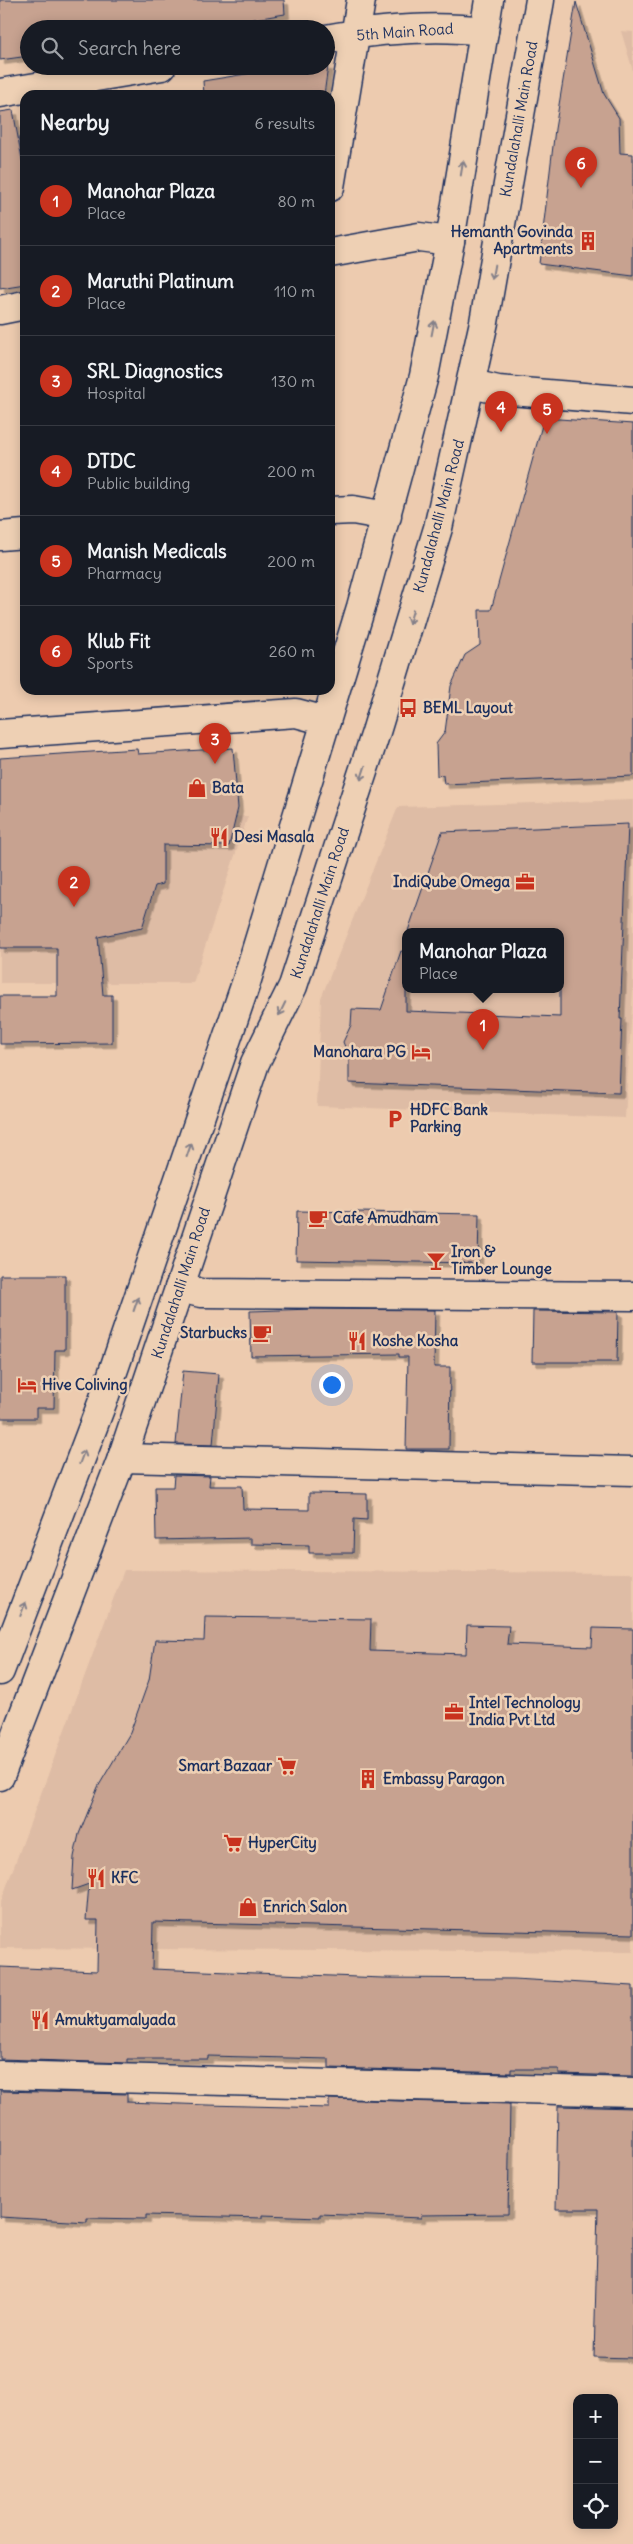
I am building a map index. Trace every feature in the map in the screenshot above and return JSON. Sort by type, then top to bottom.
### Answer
[{"type":"main road","points":[[335,156],[361,0]]},
{"type":"main road","points":[[335,691],[387,516],[424,376],[450,240],[490,0]]},
{"type":"main road","name":"Kundalahalli Main Road","points":[[0,1776],[122,1458],[255,1063],[293,986],[373,743],[438,528],[472,384],[540,0]]},
{"type":"main road","name":"5th Main Road","points":[[335,37],[355,34],[458,28],[484,31]]},
{"type":"main road","points":[[0,93],[108,75]]},
{"type":"main road","points":[[335,252],[419,237],[450,240]]},
{"type":"main road","points":[[0,310],[20,306]]},
{"type":"main road","points":[[472,384],[498,390],[633,401]]},
{"type":"main road","points":[[335,511],[353,510],[387,516]]},
{"type":"main road","points":[[0,536],[20,534]]},
{"type":"main road","points":[[0,1671],[104,1398],[246,983],[334,695]]},
{"type":"main road","points":[[0,734],[296,713],[326,721]]},
{"type":"main road","points":[[179,1288],[201,1293],[633,1296]]},
{"type":"main road","points":[[122,1458],[633,1471]]},
{"type":"main road","points":[[0,2076],[633,2092]]},
{"type":"shaded area","points":[[621,31],[633,32],[633,71]]},
{"type":"shaded area","points":[[633,800],[633,991],[625,1118],[317,1106],[321,998],[398,807]]},
{"type":"shaded area","points":[[248,816],[193,983],[0,983],[0,831]]},
{"type":"shaded area","name":"Embassy Paragon","points":[[124,1570],[633,1573],[633,1952],[0,1948],[0,1904]]},
{"type":"building","points":[[0,0],[284,0],[285,14],[249,20],[20,20],[20,57],[0,60]]},
{"type":"building","points":[[576,2],[604,94],[619,118],[620,153],[633,154],[633,276],[539,264],[555,129]]},
{"type":"building","points":[[240,75],[327,75],[325,90],[204,90],[203,81]]},
{"type":"building","points":[[13,110],[20,148],[20,285],[0,288],[0,112]]},
{"type":"building","points":[[544,418],[633,424],[633,776],[444,784],[443,775],[437,776],[436,744],[445,732],[451,686],[465,655],[480,645],[479,610],[491,610]]},
{"type":"building","points":[[233,748],[238,808],[229,846],[163,845],[163,884],[155,886],[142,928],[98,937],[103,995],[112,995],[112,1043],[0,1044],[0,996],[57,996],[57,948],[0,948],[0,758],[137,749],[138,754]]},
{"type":"building","points":[[628,824],[619,1093],[349,1083],[349,1057],[343,1042],[351,1025],[352,1009],[381,1010],[401,951],[402,993],[406,993],[406,1011],[560,1017],[560,993],[564,993],[564,928],[409,928],[442,832]]},
{"type":"building","points":[[297,1211],[479,1214],[478,1263],[296,1260]]},
{"type":"building","points":[[0,1275],[65,1275],[65,1350],[55,1350],[54,1408],[36,1408],[36,1418],[0,1418]]},
{"type":"building","points":[[313,1309],[435,1310],[434,1367],[450,1367],[449,1449],[406,1449],[408,1357],[399,1357],[399,1354],[251,1356],[250,1311]]},
{"type":"building","points":[[533,1311],[618,1312],[617,1362],[532,1362]]},
{"type":"building","points":[[183,1371],[219,1374],[213,1445],[176,1444]]},
{"type":"building","points":[[174,1475],[210,1476],[209,1486],[242,1486],[243,1509],[309,1510],[309,1493],[367,1494],[367,1520],[354,1519],[353,1553],[309,1553],[309,1545],[251,1544],[251,1538],[156,1540],[155,1487],[173,1487]]},
{"type":"building","name":"Embassy Paragon","points":[[205,1617],[371,1619],[370,1651],[466,1654],[467,1625],[509,1626],[507,1644],[592,1647],[593,1628],[633,1629],[633,1934],[153,1922],[152,1969],[383,1978],[514,1979],[633,1986],[633,2076],[559,2074],[559,2069],[511,2069],[511,2073],[329,2068],[329,2059],[208,2056],[208,2059],[127,2059],[127,2063],[0,2059],[0,1967],[97,1971],[98,1920],[86,1920],[89,1884],[72,1890],[74,1857],[79,1834],[98,1787],[130,1733],[149,1680],[155,1640],[204,1641]]},
{"type":"building","points":[[0,2091],[127,2094],[127,2102],[207,2105],[329,2108],[329,2099],[510,2104],[508,2214],[421,2215],[421,2218],[320,2214],[320,2217],[262,2215],[262,2218],[146,2215],[146,2219],[87,2218],[87,2222],[0,2217]]},
{"type":"building","points":[[558,2106],[633,2108],[633,2358],[594,2357],[598,2209],[556,2209]]},
{"type":"place","name":"Klub Fit","points":[[581,188]]},
{"type":"place","name":"Hemanth Govinda Apartments","points":[[588,241]]},
{"type":"place","name":"DTDC","points":[[501,432]]},
{"type":"place","name":"Manish Medicals","points":[[547,434]]},
{"type":"place","name":"BEML Layout","points":[[408,708]]},
{"type":"place","name":"SRL Diagnostics","points":[[215,764]]},
{"type":"place","name":"Bata","points":[[197,788]]},
{"type":"place","name":"Desi Masala","points":[[219,837]]},
{"type":"place","name":"IndiQube Omega","points":[[525,882]]},
{"type":"place","name":"Maruthi Platinum","points":[[74,907]]},
{"type":"place","name":"Manohar Plaza","points":[[483,1050]]},
{"type":"place","name":"Manohara PG","points":[[421,1052]]},
{"type":"place","name":"HDFC Bank Parking","points":[[395,1119]]},
{"type":"place","name":"Cafe Amudham","points":[[318,1218]]},
{"type":"place","name":"Iron & Timber Lounge","points":[[436,1261]]},
{"type":"place","name":"Starbucks","points":[[262,1333]]},
{"type":"place","name":"Koshe Kosha","points":[[357,1341]]},
{"type":"place","name":"Hive Coliving","points":[[27,1385]]},
{"type":"place","name":"Intel Technology India Pvt Ltd","points":[[454,1712]]},
{"type":"place","name":"Smart Bazaar","points":[[287,1766]]},
{"type":"place","name":"Embassy Paragon","points":[[368,1779]]},
{"type":"place","name":"HyperCity","points":[[233,1843]]},
{"type":"place","name":"KFC","points":[[96,1878]]},
{"type":"place","name":"Enrich Salon","points":[[248,1907]]},
{"type":"place","name":"Amuktyamalyada","points":[[40,2020]]}]
